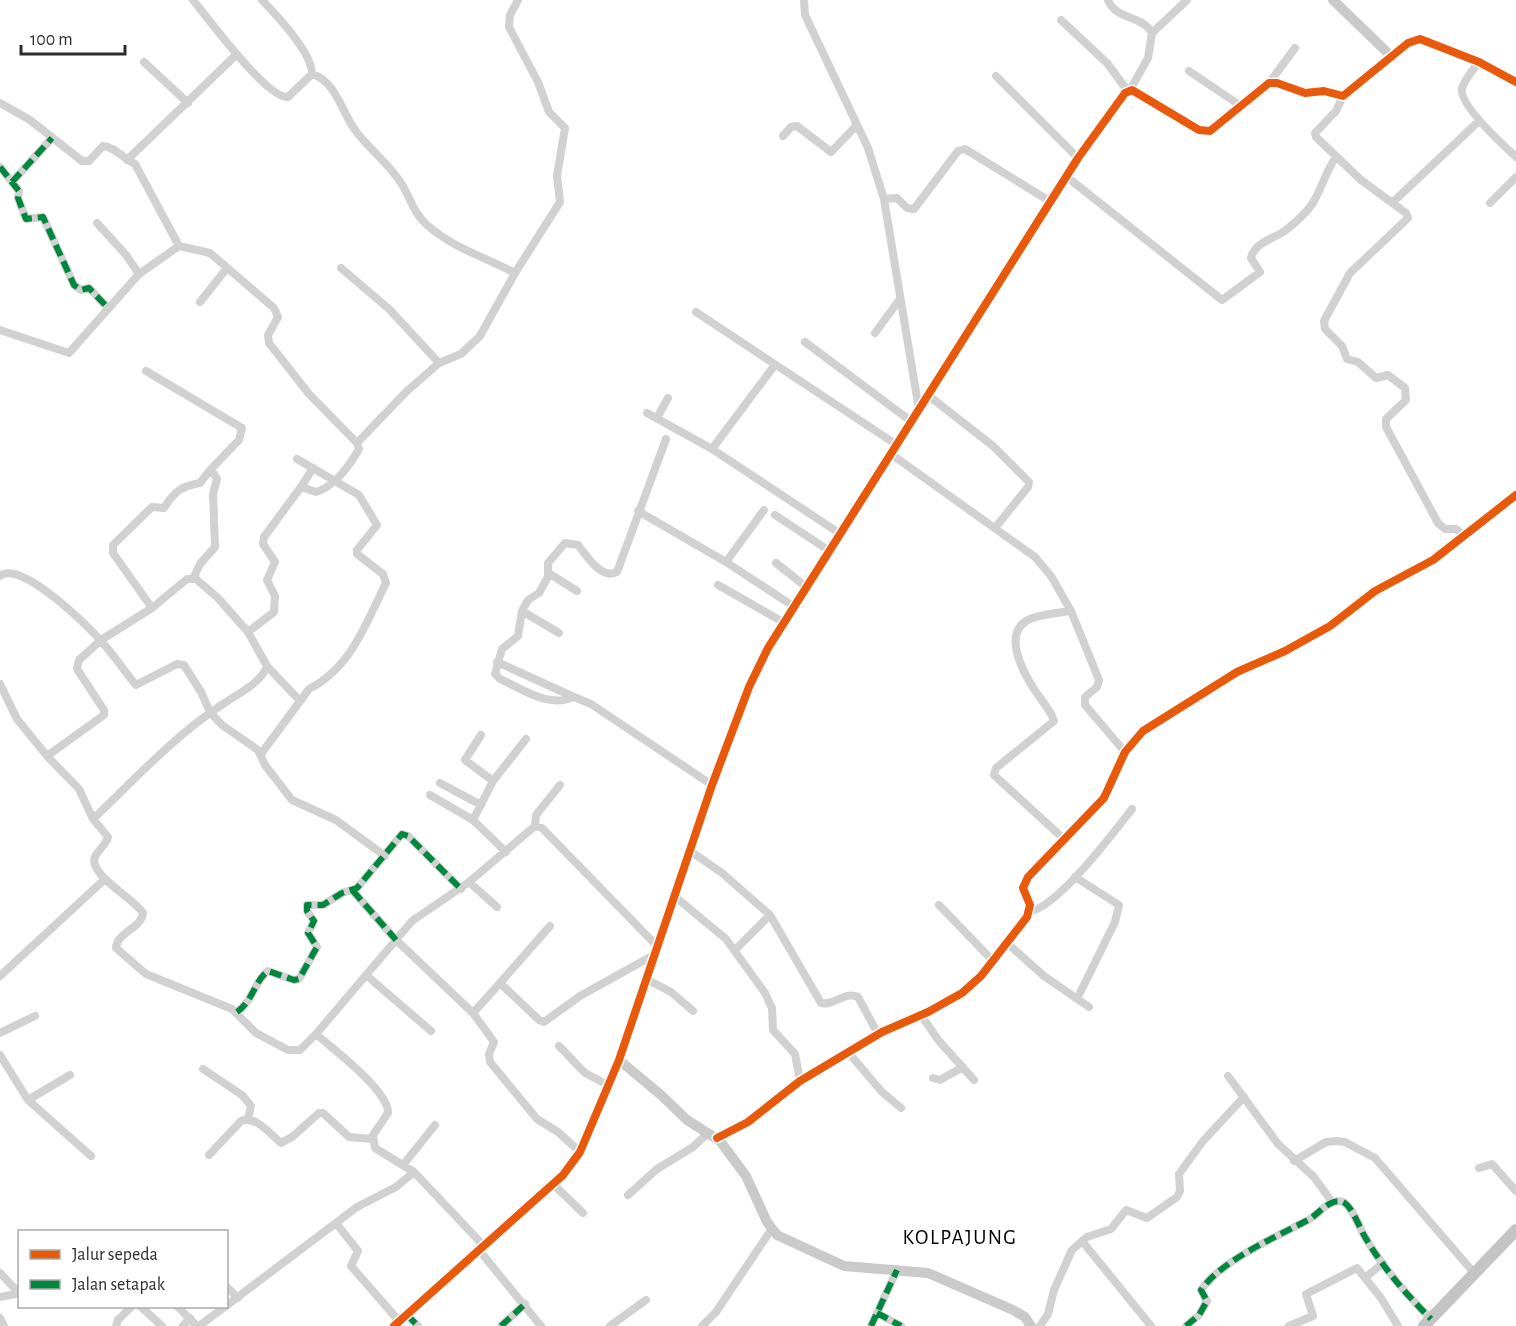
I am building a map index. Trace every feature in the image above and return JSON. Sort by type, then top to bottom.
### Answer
[{"type":"main road","points":[[1428,1323],[1516,1230]]},
{"type":"street","points":[[193,0],[237,54],[263,82],[284,98],[294,93],[312,74]]},
{"type":"street","points":[[262,0],[298,44],[309,62],[312,74]]},
{"type":"street","points":[[357,443],[406,392],[439,363],[461,354],[475,342],[560,202],[557,176],[565,128],[549,112],[537,82],[509,27],[510,15],[518,0]]},
{"type":"street","points":[[804,0],[805,15],[809,26],[876,167],[884,199],[919,410]]},
{"type":"street","points":[[1108,0],[1113,10],[1147,26],[1154,32]]},
{"type":"street","points":[[400,1321],[553,1184],[580,1152],[619,1060],[673,895],[748,687],[805,586],[839,533],[896,454],[919,410],[1078,158],[1132,91],[1148,58],[1154,32],[1187,0]]},
{"type":"street","points":[[1334,0],[1392,57]]},
{"type":"street","points":[[1061,20],[1107,63],[1132,91],[1204,131],[1216,129],[1269,83],[1295,48]]},
{"type":"street","points":[[1463,535],[1456,529],[1444,529],[1438,523],[1386,427],[1386,419],[1406,400],[1405,388],[1388,375],[1376,378],[1363,365],[1347,359],[1342,346],[1324,324],[1350,273],[1408,218],[1406,213],[1393,202],[1361,180],[1336,158],[1315,133],[1336,111],[1343,96],[1412,40],[1420,39],[1479,62],[1516,82]]},
{"type":"street","points":[[127,160],[237,54]]},
{"type":"street","points":[[144,62],[188,103]]},
{"type":"street","points":[[1479,62],[1461,91],[1479,121],[1516,157]]},
{"type":"street","points":[[1190,71],[1241,106]]},
{"type":"street","points":[[312,74],[319,77],[336,94],[352,125],[401,183],[411,205],[427,225],[453,244],[472,254],[484,256],[515,273]]},
{"type":"street","points":[[996,76],[1078,158]]},
{"type":"street","points":[[1269,83],[1277,82],[1305,93],[1324,91],[1343,96]]},
{"type":"street","points":[[0,103],[30,120],[85,163],[103,146],[110,147],[139,167],[179,246]]},
{"type":"street","points":[[1393,202],[1479,121]]},
{"type":"street","points":[[783,136],[791,128],[797,126],[831,152],[857,125]]},
{"type":"street","points":[[12,182],[52,138]]},
{"type":"street","points":[[884,199],[897,198],[907,208],[914,209],[958,151],[965,149],[1051,202]]},
{"type":"street","points":[[1067,177],[1222,300],[1260,272],[1251,254],[1268,238],[1287,229],[1314,202],[1328,169],[1336,158]]},
{"type":"street","points":[[0,167],[19,191],[18,198],[24,217],[27,220],[43,217],[74,285],[81,290],[89,288],[108,308]]},
{"type":"street","points":[[1491,203],[1516,177]]},
{"type":"street","points":[[97,223],[126,255],[139,274]]},
{"type":"street","points":[[0,330],[69,353],[139,274],[179,246],[210,253],[273,308],[278,317],[268,335],[269,343],[309,394],[357,443],[359,449],[356,455],[334,481],[316,492],[301,487]]},
{"type":"street","points":[[200,302],[227,267]]},
{"type":"street","points":[[341,268],[389,309],[439,363]]},
{"type":"street","points":[[874,333],[900,299]]},
{"type":"street","points":[[696,312],[896,454],[1035,557],[1051,576],[1071,611],[1099,680],[1097,687],[1084,697],[1086,705],[1125,752]]},
{"type":"street","points":[[805,342],[912,422]]},
{"type":"street","points":[[712,449],[774,366]]},
{"type":"street","points":[[146,371],[242,428],[239,440],[200,483],[186,485],[176,491],[165,507],[152,507],[113,545],[113,553],[152,608]]},
{"type":"street","points":[[929,396],[993,446],[1029,482],[1028,487],[995,528]]},
{"type":"street","points":[[657,418],[668,398]]},
{"type":"street","points":[[647,413],[712,449],[839,533]]},
{"type":"street","points":[[574,697],[553,702],[500,679],[495,674],[497,662],[505,645],[518,636],[522,611],[528,600],[539,593],[550,574],[548,563],[566,543],[579,545],[594,565],[602,571],[615,574],[619,569],[638,511],[666,439]]},
{"type":"street","points":[[261,754],[309,689],[320,685],[333,674],[350,652],[386,583],[383,574],[357,554],[377,522],[363,498],[297,459]]},
{"type":"street","points":[[248,632],[274,612],[275,596],[267,580],[275,562],[263,544],[264,537],[313,468]]},
{"type":"street","points":[[194,578],[200,564],[215,543],[213,494],[217,479],[211,469]]},
{"type":"street","points":[[1030,911],[1023,891],[1025,883],[1104,798],[1125,752],[1152,724],[1237,672],[1285,651],[1330,626],[1375,591],[1433,560],[1516,495]]},
{"type":"street","points":[[726,562],[764,510]]},
{"type":"street","points":[[638,511],[726,562],[793,606]]},
{"type":"street","points":[[775,515],[828,550]]},
{"type":"street","points":[[776,563],[805,586]]},
{"type":"street","points":[[0,576],[9,572],[25,577],[49,593],[101,640],[136,685],[177,664],[184,665],[201,692],[210,712],[261,754],[266,765],[292,800],[336,820],[385,856]]},
{"type":"street","points":[[550,574],[577,591]]},
{"type":"street","points":[[46,756],[104,715],[104,710],[77,669],[83,656],[101,640],[152,608],[187,579],[194,578],[218,598],[248,632],[267,666],[300,701]]},
{"type":"street","points":[[718,585],[783,622]]},
{"type":"street","points":[[522,611],[559,633]]},
{"type":"street","points":[[1065,840],[994,775],[996,768],[1054,721],[1019,662],[1016,649],[1018,631],[1028,620],[1071,611]]},
{"type":"street","points":[[497,662],[591,704],[712,784]]},
{"type":"street","points":[[93,819],[142,771],[210,712],[259,679],[267,666]]},
{"type":"street","points":[[0,684],[17,719],[46,756],[80,789],[93,819],[108,837],[94,861],[105,879],[143,913],[141,921],[118,941],[116,948],[136,968],[237,1012],[250,1029],[291,1051],[300,1050],[316,1034],[412,921],[461,889],[535,826],[536,815],[560,785]]},
{"type":"street","points":[[481,735],[465,760],[493,781]]},
{"type":"street","points":[[473,820],[493,781],[526,739]]},
{"type":"street","points":[[440,783],[481,805]]},
{"type":"street","points":[[430,795],[473,820],[506,852]]},
{"type":"street","points":[[628,1195],[657,1169],[712,1136],[758,1115],[800,1081],[878,1034],[962,993],[993,961],[1024,923],[1030,911],[1039,908],[1075,877],[1132,809]]},
{"type":"street","points":[[535,826],[542,828],[656,945]]},
{"type":"street","points":[[237,1012],[253,995],[262,976],[268,971],[294,980],[299,979],[317,947],[308,933],[315,921],[307,911],[307,905],[323,905],[342,893],[353,891],[400,836],[405,834],[461,889]]},
{"type":"street","points":[[689,850],[723,873],[770,915],[821,1003],[829,1004],[846,995],[858,997],[878,1034]]},
{"type":"street","points":[[1075,877],[1119,904],[1115,922],[1077,999]]},
{"type":"street","points":[[0,976],[105,879]]},
{"type":"street","points":[[470,882],[497,907]]},
{"type":"street","points":[[353,891],[396,940],[473,1013],[494,1042],[489,1054],[490,1062],[539,1120],[558,1132],[580,1152]]},
{"type":"street","points":[[673,895],[713,928],[735,950],[771,1003],[773,1030],[795,1054],[800,1081]]},
{"type":"street","points":[[939,905],[993,961]]},
{"type":"street","points":[[735,950],[770,915]]},
{"type":"street","points":[[473,1013],[550,926]]},
{"type":"street","points":[[1007,943],[1038,972],[1089,1007]]},
{"type":"street","points":[[500,983],[538,1020],[544,1022],[580,996],[652,956]]},
{"type":"street","points":[[366,975],[431,1031]]},
{"type":"street","points":[[646,979],[671,992],[693,1011]]},
{"type":"street","points":[[921,1015],[939,1041],[974,1080]]},
{"type":"street","points":[[0,1033],[35,1016]]},
{"type":"street","points":[[316,1034],[364,1077],[386,1102],[387,1113],[372,1139]]},
{"type":"street","points":[[559,1047],[585,1073],[608,1085]]},
{"type":"street","points":[[848,1052],[882,1092],[901,1108]]},
{"type":"street","points":[[0,1055],[28,1100],[91,1156]]},
{"type":"street","points":[[619,1060],[687,1120],[712,1136],[753,1187],[771,1230],[844,1266],[922,1270],[936,1275],[1013,1310],[1025,1317],[1031,1326]]},
{"type":"street","points":[[933,1078],[943,1079],[963,1067]]},
{"type":"street","points":[[203,1070],[242,1095],[251,1106],[248,1119]]},
{"type":"street","points":[[28,1100],[70,1075]]},
{"type":"street","points":[[1228,1076],[1294,1161],[1314,1178],[1332,1202]]},
{"type":"street","points":[[1040,1326],[1048,1314],[1054,1290],[1072,1250],[1082,1241],[1111,1229],[1126,1210],[1147,1218],[1171,1202],[1180,1191],[1179,1174],[1199,1146],[1244,1097]]},
{"type":"street","points":[[209,1155],[241,1121],[248,1119],[254,1120],[281,1143],[292,1137],[319,1113],[323,1113],[349,1137],[372,1139]]},
{"type":"street","points":[[228,1305],[367,1201],[396,1187],[435,1125]]},
{"type":"street","points":[[372,1139],[379,1151],[408,1168],[482,1248],[541,1326]]},
{"type":"street","points":[[1294,1161],[1326,1142],[1336,1141],[1345,1142],[1376,1158],[1475,1274]]},
{"type":"street","points":[[1479,1168],[1492,1164],[1516,1191]]},
{"type":"street","points":[[553,1184],[584,1213]]},
{"type":"street","points":[[1186,1326],[1204,1308],[1207,1301],[1201,1290],[1217,1273],[1272,1238],[1310,1219],[1332,1202],[1342,1202],[1347,1205],[1383,1263],[1428,1323]]},
{"type":"street","points":[[336,1223],[358,1251],[351,1266],[400,1321],[418,1326]]},
{"type":"street","points":[[702,1326],[716,1312],[771,1230]]},
{"type":"street","points":[[1082,1241],[1151,1326]]},
{"type":"street","points":[[1366,1277],[1383,1263]]},
{"type":"street","points":[[1289,1326],[1313,1316],[1305,1296],[1308,1292],[1357,1268],[1366,1277],[1398,1326]]},
{"type":"street","points":[[871,1326],[897,1270]]},
{"type":"street","points":[[0,1273],[18,1292]]},
{"type":"street","points":[[228,1288],[238,1298]]},
{"type":"street","points":[[0,1297],[18,1293]]},
{"type":"street","points":[[610,1326],[646,1300]]},
{"type":"street","points":[[501,1326],[525,1304]]},
{"type":"street","points":[[116,1326],[118,1320],[130,1308]]},
{"type":"street","points":[[142,1308],[162,1326]]},
{"type":"street","points":[[179,1308],[195,1323]]},
{"type":"street","points":[[183,1326],[195,1323],[222,1308]]},
{"type":"street","points":[[877,1313],[901,1326]]},
{"type":"street","points":[[0,1318],[4,1326]]},
{"type":"marked path","points":[[12,182],[52,138]]},
{"type":"marked path","points":[[0,167],[19,191],[18,198],[26,219],[43,217],[74,285],[81,290],[89,288],[108,308]]},
{"type":"marked path","points":[[237,1012],[247,1002],[268,971],[294,980],[299,979],[317,947],[308,933],[314,921],[307,911],[307,905],[323,905],[342,893],[357,888],[402,834],[408,836],[461,889]]},
{"type":"marked path","points":[[353,891],[396,940]]},
{"type":"marked path","points":[[1186,1326],[1199,1315],[1207,1301],[1201,1290],[1222,1269],[1250,1250],[1308,1220],[1329,1204],[1338,1201],[1350,1208],[1365,1237],[1387,1270],[1431,1319]]},
{"type":"marked path","points":[[871,1326],[897,1270]]},
{"type":"marked path","points":[[501,1326],[525,1304]]},
{"type":"marked path","points":[[877,1313],[901,1326]]},
{"type":"marked path","points":[[407,1315],[418,1326]]},
{"type":"cycle path","points":[[394,1326],[563,1175],[580,1152],[619,1060],[712,785],[749,687],[768,648],[1078,158],[1125,93],[1132,90],[1199,130],[1210,131],[1269,83],[1277,83],[1305,93],[1324,91],[1343,96],[1408,43],[1420,39],[1479,62],[1516,82]]},
{"type":"cycle path","points":[[717,1138],[748,1122],[800,1081],[882,1032],[928,1012],[962,993],[981,976],[1027,917],[1030,905],[1023,888],[1028,877],[1104,798],[1125,752],[1143,731],[1237,672],[1285,651],[1330,626],[1375,591],[1433,560],[1516,495]]},
{"type":"district","name":"KOLPAJUNG","points":[[960,1237]]}]
